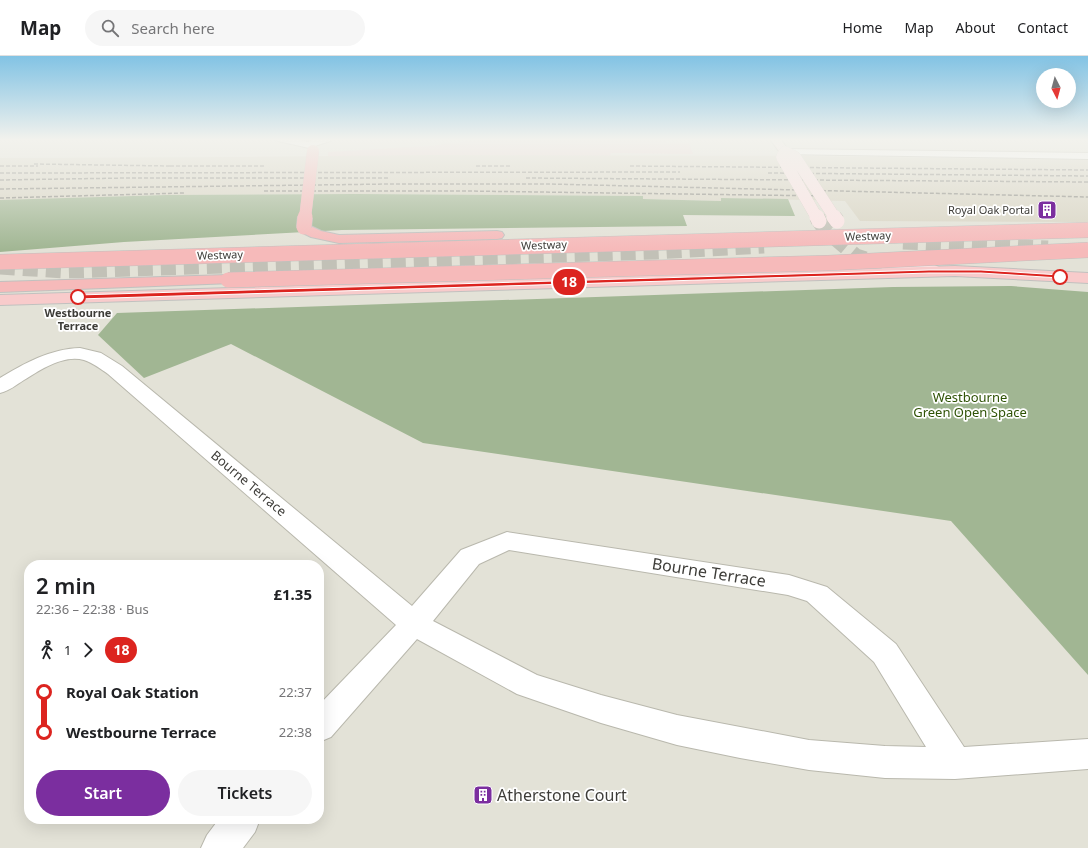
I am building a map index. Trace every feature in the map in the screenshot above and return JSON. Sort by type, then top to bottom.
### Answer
[{"type":"highway","points":[[308,176],[304,226],[309,232],[339,238],[889,225],[1088,225]]},
{"type":"highway","name":"Westway","points":[[0,262],[1088,230]]},
{"type":"highway","name":"Westway","points":[[0,274],[302,263],[1088,243]]},
{"type":"highway","points":[[0,287],[828,262],[1088,250]]},
{"type":"main road","points":[[793,176],[819,221]]},
{"type":"main road","points":[[807,176],[837,221]]},
{"type":"main road","points":[[887,266],[1088,278]]},
{"type":"main road","points":[[0,300],[701,275],[955,271]]},
{"type":"street","name":"Bourne Terrace","points":[[0,387],[50,359],[78,353],[91,355],[115,370],[414,624],[528,685],[601,709],[678,730],[740,744],[809,755],[885,762],[956,763],[1088,754]]},
{"type":"street","name":"Bourne Terrace","points":[[414,624],[470,557],[507,541],[789,585],[817,594],[885,654],[956,763]]},
{"type":"street","points":[[324,722],[414,624]]},
{"type":"street","points":[[220,848],[238,824]]},
{"type":"shaded area","points":[[0,176],[1088,176],[1088,222],[860,221],[845,201],[722,198],[721,201],[643,199],[642,196],[356,194],[166,195],[0,201]]},
{"type":"green space","points":[[356,194],[643,196],[643,199],[721,201],[721,198],[788,199],[795,216],[683,215],[687,226],[342,230],[124,242],[0,252],[0,200],[166,195]]},
{"type":"green space","name":"Westbourne Green Open Space","points":[[1011,286],[1088,292],[1088,675],[951,521],[423,443],[231,344],[144,378],[98,335],[117,313],[893,287]]},
{"type":"tunnel","points":[[819,221],[825,230],[856,256],[882,264]]},
{"type":"tunnel","points":[[903,242],[1048,248]]},
{"type":"tunnel","points":[[0,267],[65,271],[655,252],[764,246]]},
{"type":"railway","points":[[1084,176],[1088,176]]},
{"type":"railway","points":[[0,180],[126,178],[388,178]]},
{"type":"railway","points":[[526,178],[1088,182]]},
{"type":"railway","points":[[0,189],[391,184],[550,184],[1088,197]]},
{"type":"railway","points":[[264,191],[469,191],[828,196]]},
{"type":"railway","points":[[0,198],[184,193]]},
{"type":"bus line","name":"18","points":[[78,297],[929,271],[981,272],[1060,277]]},
{"type":"place","name":"Royal Oak Portal","points":[[1047,210]]},
{"type":"place","name":"Westbourne Terrace","points":[[78,297]]},
{"type":"place","name":"Atherstone Court","points":[[483,795]]}]
